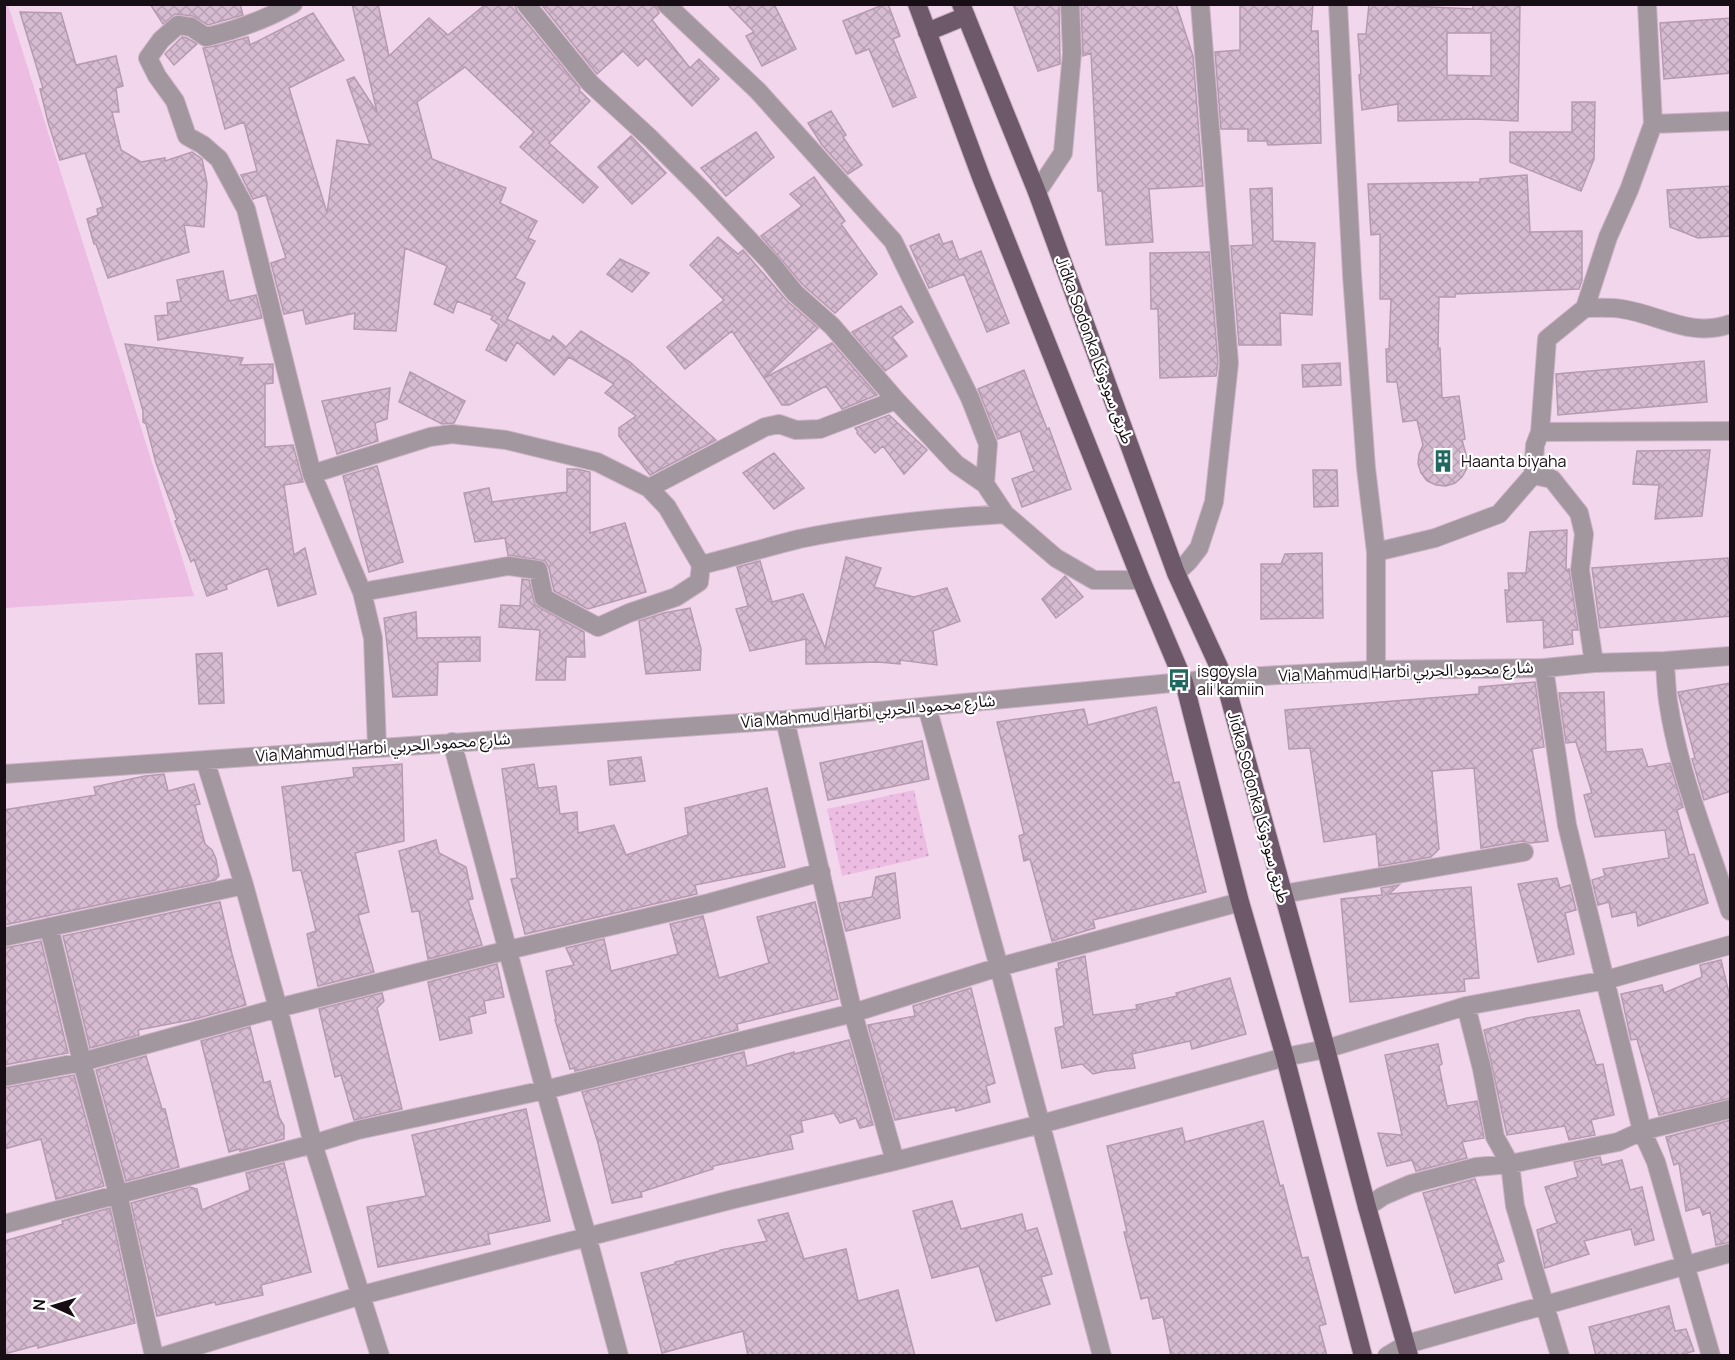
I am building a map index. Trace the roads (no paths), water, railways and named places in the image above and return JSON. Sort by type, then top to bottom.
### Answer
[{"type":"main road","points":[[917,4],[981,177],[1184,682],[1240,902],[1285,1057],[1362,1356]]},
{"type":"main road","points":[[927,32],[964,10]]},
{"type":"main road","name":"Jidka Sodonka طريق سودونكا","points":[[964,10],[1037,192],[1176,573],[1224,678],[1408,1350]]},
{"type":"street","points":[[293,4],[273,16],[232,31],[206,37],[191,27],[178,25],[161,40],[148,58],[157,76],[175,101],[187,136],[203,145],[219,159],[246,209],[312,474],[362,592],[373,638],[377,747]]},
{"type":"street","points":[[526,4],[590,83],[702,190],[770,262],[795,293],[832,326],[896,400],[956,464],[985,484],[1005,514],[1056,558],[1094,580],[1142,580]]},
{"type":"street","points":[[666,4],[759,91],[893,241],[970,398],[988,444],[985,484]]},
{"type":"street","points":[[1037,192],[1063,153],[1072,53],[1070,4]]},
{"type":"street","points":[[1176,573],[1199,548],[1211,513],[1229,363],[1200,4]]},
{"type":"street","points":[[1338,4],[1352,275],[1366,468],[1376,552],[1376,670]]},
{"type":"street","points":[[1376,552],[1435,538],[1499,514],[1533,474],[1535,445],[1540,432],[1547,339],[1585,308],[1608,237],[1629,190],[1653,123],[1647,4]]},
{"type":"street","points":[[1653,123],[1731,121]]},
{"type":"street","points":[[1585,308],[1622,309],[1697,329],[1717,329],[1731,324]]},
{"type":"street","points":[[649,488],[765,427],[779,424],[796,430],[820,429],[896,400]]},
{"type":"street","points":[[1540,432],[1731,431]]},
{"type":"street","points":[[312,474],[430,437],[452,434],[506,440],[597,462],[649,488],[667,507],[701,566],[699,582],[676,597],[629,613],[598,627],[555,606],[544,598],[538,570],[508,566],[362,592]]},
{"type":"street","points":[[1533,474],[1552,479],[1579,513],[1584,534],[1580,570],[1594,663]]},
{"type":"street","points":[[701,566],[799,540],[849,531],[948,518],[1005,514]]},
{"type":"street","name":"Via Mahmud Harbi شارع محمود الحربي","points":[[4,774],[785,720],[1224,678],[1376,670],[1544,668],[1731,656]]},
{"type":"street","points":[[1665,661],[1668,706],[1678,751],[1697,815],[1731,911]]},
{"type":"street","points":[[1544,668],[1567,825],[1642,1131],[1656,1162],[1711,1356]]},
{"type":"street","points":[[927,707],[1102,1356]]},
{"type":"street","points":[[785,720],[854,1013],[895,1161]]},
{"type":"street","points":[[452,742],[619,1356]]},
{"type":"street","points":[[204,760],[244,885],[279,1008],[313,1144],[380,1356]]},
{"type":"street","points":[[1283,894],[1524,852]]},
{"type":"street","points":[[4,1077],[82,1062],[279,1008],[508,950],[709,903],[821,872]]},
{"type":"street","points":[[4,937],[244,885]]},
{"type":"street","points":[[4,1224],[313,1144],[358,1130],[545,1090],[854,1013],[999,968],[1240,902]]},
{"type":"street","points":[[50,927],[82,1062],[118,1194],[154,1356]]},
{"type":"street","points":[[164,1356],[362,1295],[587,1236],[1041,1124],[1285,1057],[1326,1048],[1466,1006],[1606,980],[1731,945]]},
{"type":"street","points":[[1466,1006],[1482,1069],[1495,1137],[1510,1164],[1515,1206],[1560,1356]]},
{"type":"street","points":[[1367,1207],[1383,1196],[1411,1184],[1476,1167],[1510,1164],[1618,1142],[1642,1131],[1731,1109]]},
{"type":"street","points":[[1387,1356],[1546,1306],[1731,1253]]},
{"type":"place","name":"Haanta biyaha","points":[[1443,461]]},
{"type":"place","name":"isgoysla ali kamiin","points":[[1179,680]]}]
